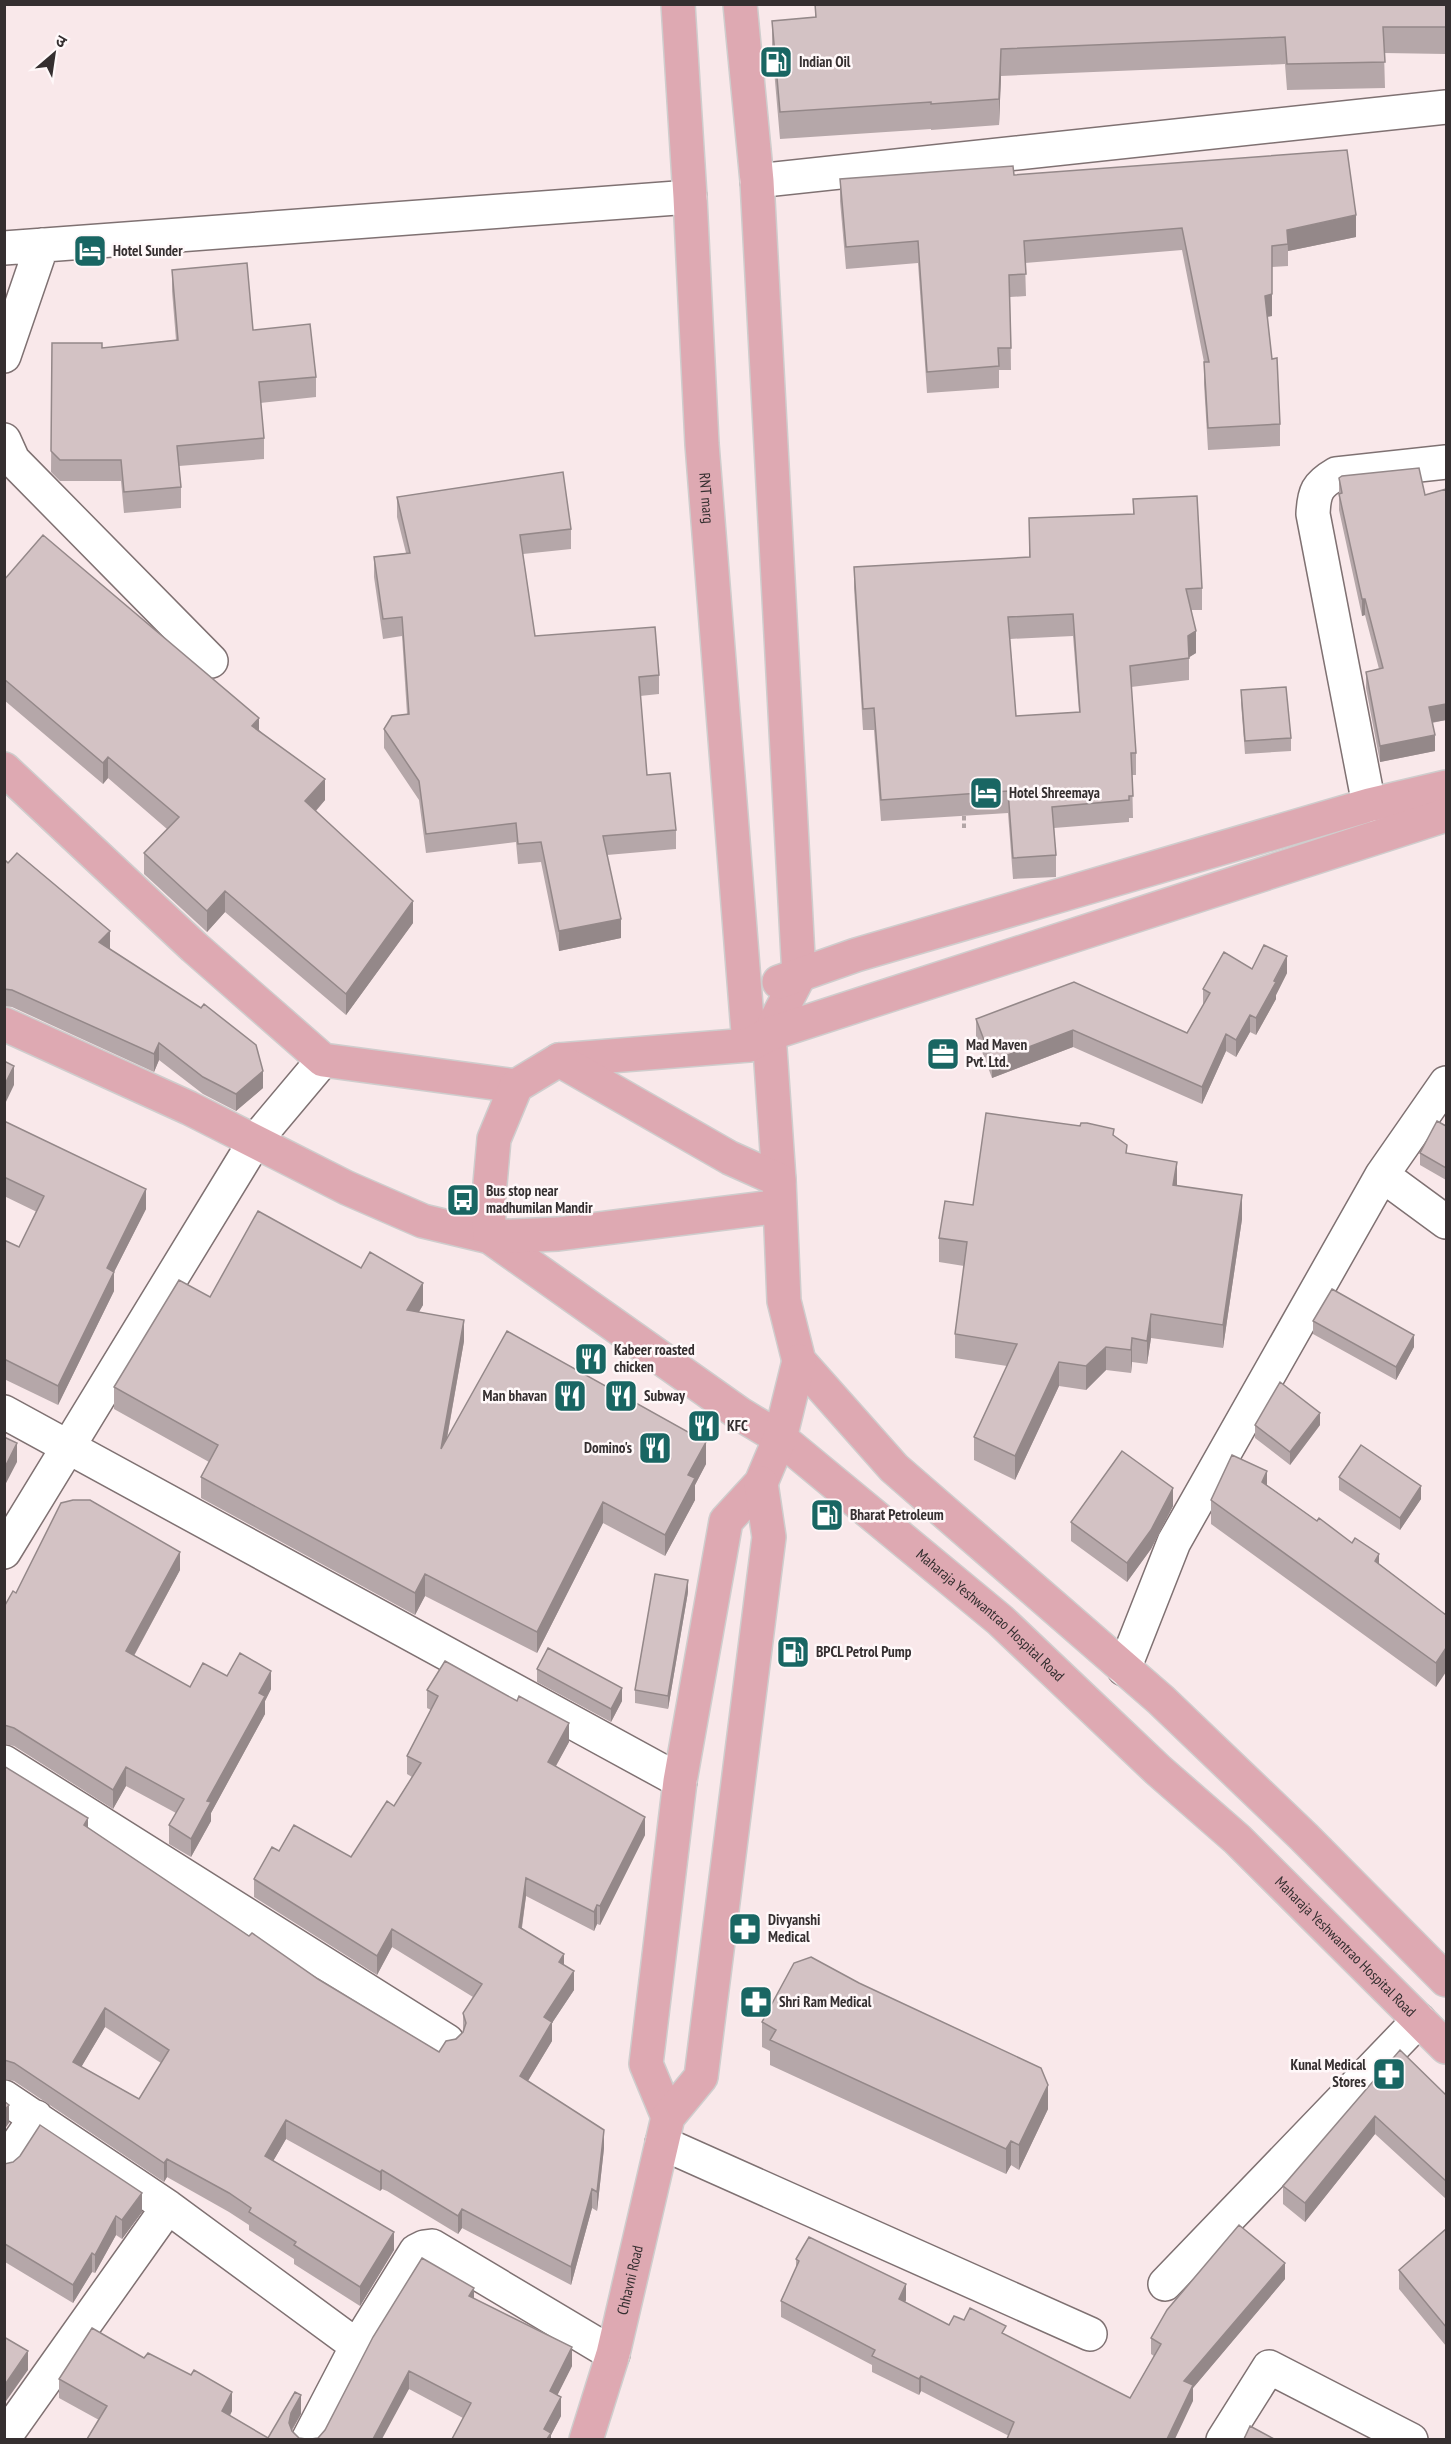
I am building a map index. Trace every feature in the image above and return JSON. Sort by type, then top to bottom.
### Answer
[{"type":"main road","name":"RNT marg","points":[[678,4],[702,444],[746,992],[759,1040],[779,1193],[784,1301],[799,1360]]},
{"type":"main road","points":[[740,4],[757,181],[799,975],[759,1040]]},
{"type":"main road","points":[[4,769],[194,947],[323,1060],[516,1086]]},
{"type":"main road","points":[[746,992],[856,955],[1369,805],[1446,787]]},
{"type":"main road","points":[[490,1237],[488,1206],[494,1139],[516,1086],[560,1060],[759,1040],[1446,815]]},
{"type":"main road","points":[[4,1024],[189,1108],[348,1188],[423,1221],[490,1237],[558,1234],[779,1193]]},
{"type":"main road","points":[[560,1060],[729,1158],[779,1193]]},
{"type":"main road","name":"Maharaja Yeshwantrao Hospital Road","points":[[490,1237],[740,1414],[780,1438],[1000,1620],[1158,1770],[1237,1839],[1446,2047]]},
{"type":"main road","points":[[799,1360],[894,1468],[1125,1669],[1236,1771],[1446,1980]]},
{"type":"main road","points":[[665,2130],[646,2064],[680,1781],[726,1521],[761,1484],[780,1438],[799,1360]]},
{"type":"main road","points":[[665,2130],[701,2077],[769,1537],[761,1484]]},
{"type":"main road","name":"Chhavni Road","points":[[586,2439],[613,2354],[665,2130]]},
{"type":"street","points":[[757,181],[1446,107]]},
{"type":"street","points":[[4,248],[690,197]]},
{"type":"street","points":[[4,356],[42,246]]},
{"type":"street","points":[[4,440],[13,460],[211,661]]},
{"type":"street","points":[[1369,805],[1313,514],[1314,496],[1323,481],[1336,474],[1446,462]]},
{"type":"street","points":[[4,1552],[255,1141],[323,1060]]},
{"type":"street","points":[[1125,1669],[1174,1542],[1382,1175],[1446,1083]]},
{"type":"street","points":[[1382,1175],[1446,1222]]},
{"type":"street","points":[[4,1412],[680,1781]]},
{"type":"street","points":[[4,1762],[447,2041]]},
{"type":"street","points":[[1165,2284],[1419,2020]]},
{"type":"street","points":[[4,2097],[168,2207],[357,2346]]},
{"type":"street","points":[[4,2164],[36,2117]]},
{"type":"street","points":[[665,2130],[1090,2334]]},
{"type":"street","points":[[7,2438],[168,2207]]},
{"type":"street","points":[[308,2439],[357,2346],[416,2251],[424,2247],[432,2246],[613,2354]]},
{"type":"street","points":[[1223,2439],[1269,2367],[1411,2439]]},
{"type":"path","points":[[963,816],[964,830]]},
{"type":"building","points":[[815,4],[1446,4],[1446,27],[1383,27],[1385,62],[1287,64],[1285,37],[1001,49],[999,99],[780,112],[772,21],[816,17]]},
{"type":"building","points":[[1347,150],[1356,215],[1287,230],[1288,244],[1272,246],[1272,294],[1265,296],[1272,359],[1277,358],[1280,424],[1208,428],[1204,362],[1209,362],[1182,228],[1024,241],[1026,274],[1009,275],[1011,348],[998,348],[999,366],[927,372],[918,241],[846,247],[840,179],[1013,166],[1014,175]]},
{"type":"building","points":[[247,263],[253,330],[310,324],[316,377],[259,382],[264,438],[177,446],[181,487],[124,492],[121,460],[60,460],[51,451],[52,343],[102,343],[102,348],[178,340],[172,270]]},
{"type":"building","points":[[1419,468],[1425,495],[1446,489],[1446,704],[1429,707],[1435,735],[1380,746],[1366,672],[1383,668],[1365,599],[1362,599],[1339,494],[1342,493],[1339,478]]},
{"type":"building","points":[[563,472],[571,529],[520,535],[535,636],[655,627],[659,675],[639,677],[647,775],[670,773],[676,830],[603,836],[621,919],[559,931],[541,842],[518,844],[516,823],[426,834],[419,781],[384,729],[392,716],[409,714],[402,617],[383,619],[374,557],[410,553],[397,497]]},
{"type":"building","points":[[1197,496],[1202,588],[1186,589],[1196,631],[1188,636],[1189,658],[1130,666],[1136,753],[1131,753],[1133,796],[1129,796],[1129,800],[1052,807],[1056,855],[1013,858],[1008,791],[881,800],[874,708],[863,709],[854,567],[1030,557],[1029,518],[1134,514],[1133,499]],"holes":[[[1073,614],[1080,712],[1016,716],[1008,617]]]},
{"type":"building","points":[[43,535],[259,718],[252,726],[325,779],[305,801],[413,901],[346,994],[225,891],[207,911],[144,853],[179,817],[108,757],[103,763],[4,679],[4,580]]},
{"type":"building","points":[[1286,687],[1291,738],[1245,741],[1241,690]]},
{"type":"building","points":[[17,853],[110,931],[99,942],[201,1008],[204,1004],[256,1045],[263,1071],[236,1094],[203,1077],[159,1043],[154,1054],[12,990],[4,989],[4,859],[8,863]]},
{"type":"building","points":[[1264,945],[1287,956],[1274,981],[1276,982],[1256,1018],[1250,1015],[1236,1040],[1226,1034],[1202,1087],[1073,1030],[992,1061],[976,1019],[1074,982],[1187,1033],[1210,993],[1203,989],[1224,952],[1252,969]]},
{"type":"building","points":[[4,1061],[14,1066],[4,1086]]},
{"type":"building","points":[[986,1113],[1080,1126],[1081,1123],[1087,1123],[1114,1129],[1113,1135],[1127,1145],[1126,1153],[1177,1162],[1173,1185],[1242,1195],[1223,1325],[1151,1314],[1147,1341],[1132,1338],[1131,1350],[1106,1347],[1086,1366],[1059,1362],[1015,1456],[974,1437],[1017,1344],[955,1334],[967,1242],[939,1238],[945,1201],[973,1205]]},
{"type":"building","points":[[4,1121],[146,1189],[107,1268],[114,1272],[58,1386],[4,1359],[4,1240],[19,1247],[44,1196],[4,1177]]},
{"type":"building","points":[[1437,1121],[1446,1126],[1446,1168],[1420,1153]]},
{"type":"building","points":[[258,1211],[361,1268],[370,1252],[423,1283],[407,1310],[464,1320],[441,1449],[507,1331],[706,1442],[688,1475],[695,1478],[665,1535],[603,1502],[537,1632],[425,1574],[415,1593],[201,1477],[218,1445],[114,1387],[179,1280],[210,1297]]},
{"type":"building","points":[[1332,1289],[1414,1335],[1396,1367],[1313,1321]]},
{"type":"building","points":[[1280,1382],[1320,1413],[1290,1452],[1255,1425]]},
{"type":"building","points":[[4,1437],[17,1443],[4,1469]]},
{"type":"building","points":[[1361,1445],[1421,1486],[1400,1518],[1339,1477]]},
{"type":"building","points":[[1122,1451],[1173,1488],[1151,1530],[1127,1563],[1071,1522]]},
{"type":"building","points":[[1232,1455],[1267,1471],[1262,1482],[1317,1521],[1319,1518],[1352,1543],[1355,1538],[1379,1554],[1375,1561],[1446,1615],[1446,1648],[1436,1663],[1211,1500]]},
{"type":"building","points":[[90,1500],[180,1552],[126,1651],[190,1687],[203,1663],[227,1676],[240,1653],[271,1671],[259,1693],[265,1696],[207,1801],[211,1802],[191,1839],[169,1825],[184,1799],[126,1767],[113,1790],[14,1728],[4,1725],[4,1607],[13,1591],[16,1593],[61,1503]]},
{"type":"building","points":[[655,1574],[688,1580],[668,1696],[635,1690]]},
{"type":"building","points":[[548,1648],[622,1688],[611,1709],[537,1669]]},
{"type":"building","points":[[445,1661],[517,1701],[519,1696],[569,1723],[548,1762],[645,1817],[600,1906],[597,1905],[594,1912],[526,1878],[519,1927],[564,1954],[559,1962],[574,1971],[544,2017],[552,2022],[520,2076],[604,2130],[597,2192],[592,2189],[571,2267],[462,2209],[458,2216],[382,2170],[380,2172],[286,2120],[265,2156],[394,2232],[360,2287],[294,2245],[296,2242],[249,2212],[251,2208],[229,2193],[167,2159],[164,2163],[14,2063],[4,2060],[4,1766],[88,1818],[84,1825],[249,1936],[252,1933],[318,1979],[439,2052],[446,2041],[456,2039],[463,2032],[466,2023],[463,2013],[482,1984],[392,1929],[377,1956],[254,1879],[272,1847],[279,1851],[294,1825],[351,1857],[387,1801],[394,1806],[421,1763],[407,1756],[438,1696],[427,1690]],"holes":[[[105,2008],[169,2050],[139,2099],[73,2062]]]},
{"type":"building","points":[[811,1957],[859,1983],[1041,2068],[1048,2085],[1019,2145],[1011,2141],[1006,2149],[770,2040],[776,2030],[762,2022],[794,1963]]},
{"type":"building","points":[[1400,2050],[1446,2095],[1446,2181],[1375,2116],[1305,2203],[1283,2186]]},
{"type":"building","points":[[4,2101],[9,2105],[4,2111]]},
{"type":"building","points":[[40,2125],[142,2193],[122,2220],[116,2216],[95,2255],[92,2253],[73,2285],[4,2245],[4,2164],[13,2162],[20,2156]]},
{"type":"building","points":[[1239,2225],[1285,2263],[1184,2381],[1193,2385],[1167,2439],[1007,2439],[1014,2422],[921,2376],[919,2379],[872,2356],[875,2350],[781,2301],[799,2261],[796,2259],[809,2237],[906,2284],[899,2299],[949,2325],[954,2316],[964,2320],[970,2308],[1006,2326],[1002,2333],[1130,2398],[1161,2344],[1151,2338],[1167,2310]]},
{"type":"building","points":[[1446,2229],[1446,2327],[1399,2270]]},
{"type":"building","points":[[422,2258],[474,2288],[469,2296],[572,2347],[550,2391],[561,2397],[544,2429],[551,2433],[547,2439],[452,2439],[471,2403],[409,2371],[373,2439],[311,2439],[318,2438],[325,2430],[373,2337]]},
{"type":"building","points":[[92,2328],[144,2358],[148,2353],[191,2375],[194,2370],[232,2392],[222,2411],[268,2438],[295,2392],[301,2395],[291,2413],[289,2423],[292,2431],[299,2438],[306,2439],[87,2439],[107,2406],[59,2379]]},
{"type":"building","points":[[4,2337],[28,2351],[4,2386]]},
{"type":"building","points":[[1250,2426],[1274,2439],[1244,2439]]},
{"type":"place","name":"Indian Oil","points":[[776,62]]},
{"type":"place","name":"Hotel Sunder","points":[[90,251]]},
{"type":"place","name":"Hotel Shreemaya","points":[[986,793]]},
{"type":"place","name":"Mad Maven Pvt. Ltd.","points":[[943,1054]]},
{"type":"place","name":"Bus stop near madhumilan Mandir","points":[[463,1200]]},
{"type":"place","name":"Kabeer roasted chicken","points":[[591,1359]]},
{"type":"place","name":"Man bhavan","points":[[570,1396]]},
{"type":"place","name":"Subway","points":[[621,1396]]},
{"type":"place","name":"KFC","points":[[704,1426]]},
{"type":"place","name":"Domino's","points":[[655,1448]]},
{"type":"place","name":"Bharat Petroleum","points":[[827,1515]]},
{"type":"place","name":"BPCL Petrol Pump","points":[[793,1652]]},
{"type":"place","name":"Divyanshi Medical","points":[[745,1929]]},
{"type":"place","name":"Shri Ram Medical","points":[[756,2002]]},
{"type":"place","name":"Kunal Medical Stores","points":[[1389,2074]]}]
